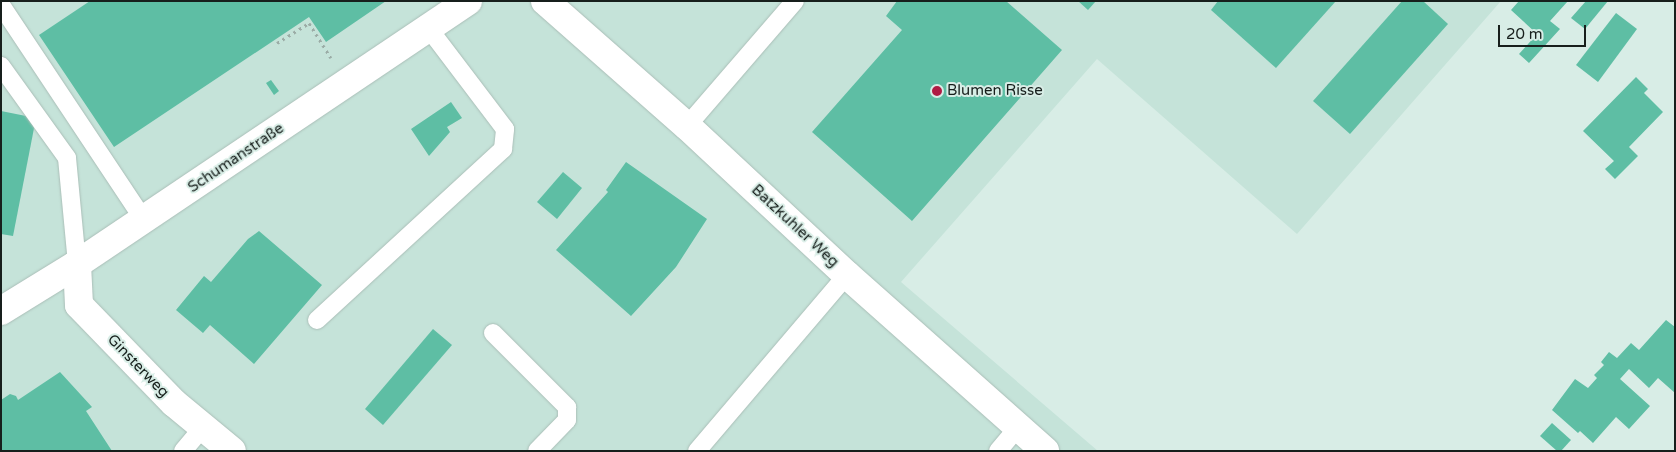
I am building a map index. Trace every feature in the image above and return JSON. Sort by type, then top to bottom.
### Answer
[{"type":"street","name":"Schumanstraße","points":[[1,311],[77,264],[348,84],[468,1]]},
{"type":"street","name":"Batzkuhler Weg","points":[[545,1],[687,126],[847,275],[1045,451]]},
{"type":"street","name":"Ginsterweg","points":[[77,264],[79,305],[174,403],[232,451]]},
{"type":"lane","points":[[687,126],[795,1]]},
{"type":"lane","points":[[1,5],[143,220]]},
{"type":"lane","points":[[317,320],[503,150],[505,129],[429,29]]},
{"type":"lane","points":[[1,66],[67,158],[77,264]]},
{"type":"lane","points":[[697,451],[847,275]]},
{"type":"lane","points":[[493,333],[567,408],[567,420],[536,451]]},
{"type":"lane","points":[[183,451],[203,427]]},
{"type":"lane","points":[[998,451],[1018,427]]},
{"type":"path","points":[[277,43],[309,23],[348,84]]},
{"type":"shaded area","points":[[1,1],[1501,1],[1297,234],[1097,59],[901,282],[1098,451],[1,451]]},
{"type":"building","points":[[90,1],[386,1],[326,42],[309,17],[114,147],[39,35]]},
{"type":"building","name":"Blumen Risse","points":[[897,1],[1006,1],[1062,50],[912,221],[812,132],[902,30],[886,16]]},
{"type":"building","points":[[1078,1],[1096,1],[1088,10]]},
{"type":"building","points":[[1218,1],[1336,1],[1276,68],[1211,10]]},
{"type":"building","points":[[1402,1],[1423,1],[1448,24],[1350,134],[1313,101]]},
{"type":"building","points":[[1519,1],[1568,1],[1550,21],[1560,29],[1529,63],[1519,54],[1537,34],[1511,10]]},
{"type":"building","points":[[1586,1],[1608,1],[1585,29],[1571,18]]},
{"type":"building","points":[[1616,13],[1637,29],[1598,82],[1576,65]]},
{"type":"building","points":[[1636,77],[1648,89],[1644,93],[1663,112],[1629,147],[1638,156],[1615,179],[1605,169],[1614,161],[1583,131]]},
{"type":"building","points":[[271,80],[279,91],[274,95],[266,83]]},
{"type":"building","points":[[451,102],[462,118],[447,127],[450,132],[429,156],[411,129]]},
{"type":"building","points":[[1,111],[36,118],[13,236],[1,234]]},
{"type":"building","points":[[626,162],[707,219],[676,267],[631,316],[556,250],[608,192],[606,190]]},
{"type":"building","points":[[563,172],[582,188],[557,219],[537,202]]},
{"type":"building","points":[[259,231],[322,285],[254,364],[210,325],[203,333],[176,310],[204,276],[211,282],[248,239]]},
{"type":"building","points":[[1666,320],[1675,327],[1675,393],[1658,378],[1649,388],[1629,369],[1620,379],[1650,406],[1629,429],[1616,417],[1593,443],[1580,431],[1578,433],[1552,410],[1575,379],[1588,388],[1597,378],[1594,375],[1604,365],[1601,362],[1609,352],[1617,358],[1631,343],[1639,350]]},
{"type":"building","points":[[433,329],[452,345],[383,425],[365,409]]},
{"type":"building","points":[[60,372],[92,407],[86,411],[112,451],[1,451],[1,400],[10,394],[16,396],[18,400]]},
{"type":"building","points":[[1552,423],[1571,440],[1561,451],[1557,451],[1540,436]]},
{"type":"place","name":"Blumen Risse","points":[[937,91]]}]
